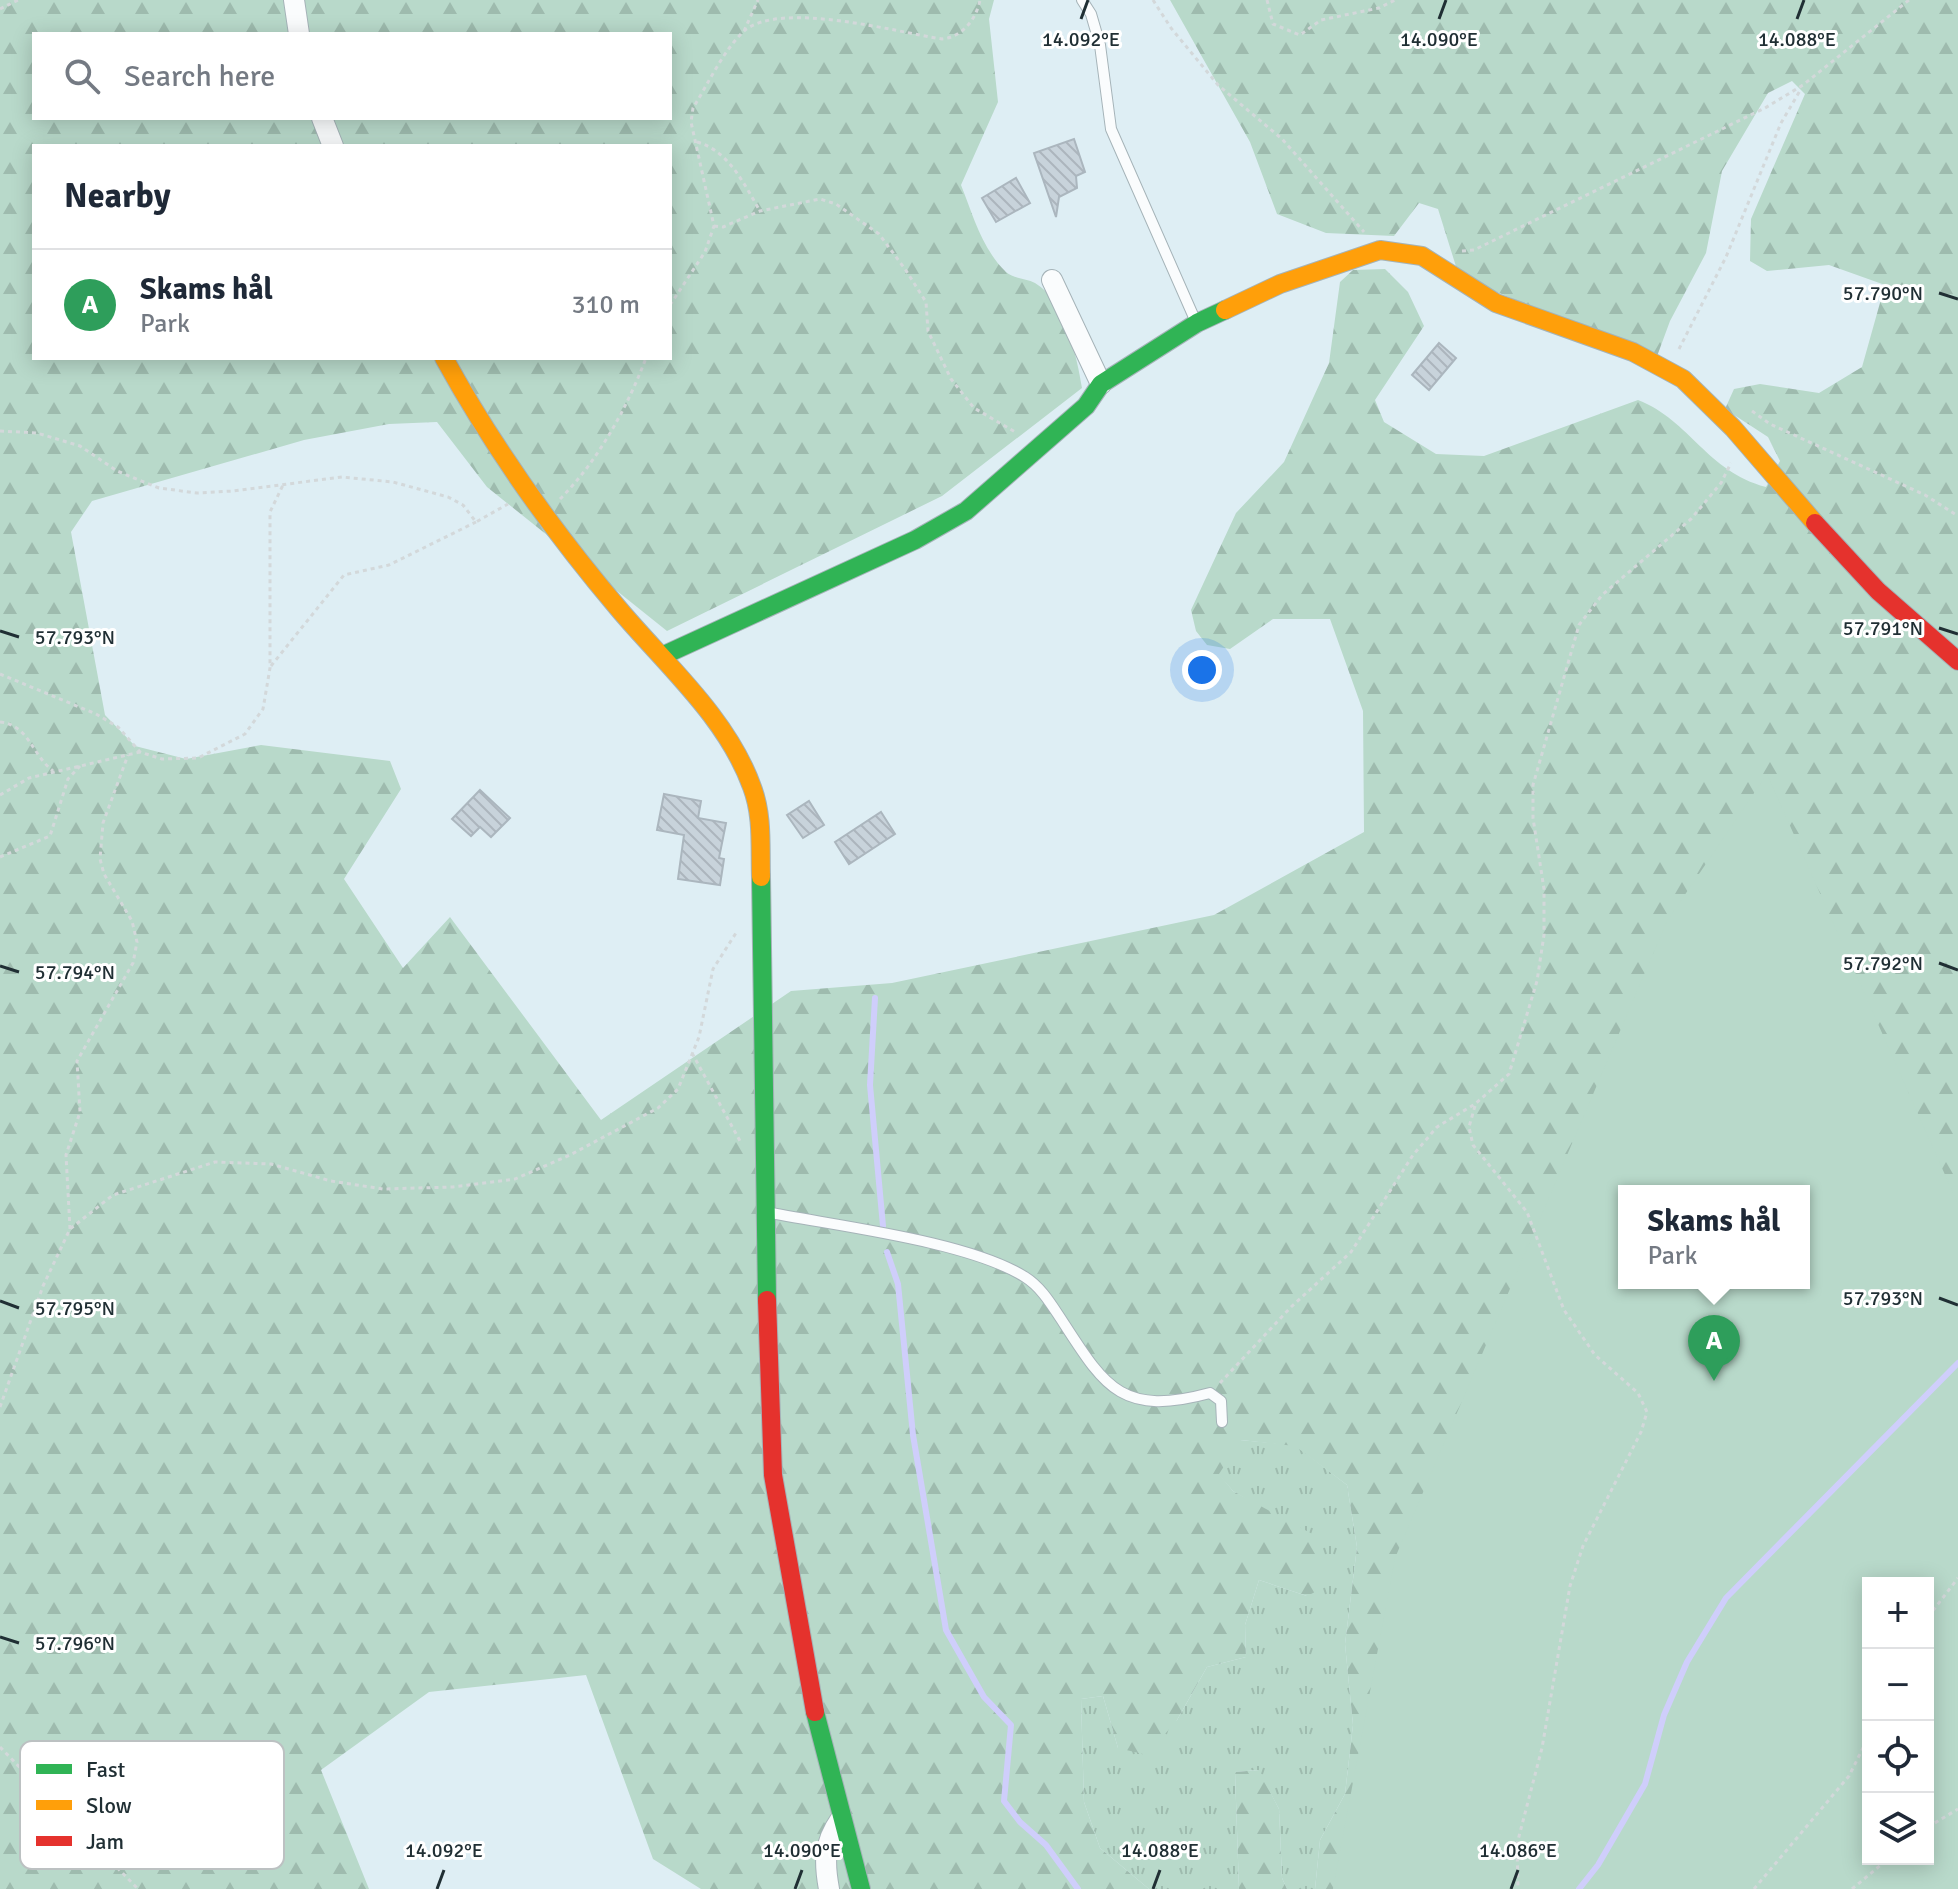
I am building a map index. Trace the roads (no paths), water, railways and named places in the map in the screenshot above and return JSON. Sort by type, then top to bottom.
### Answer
[{"type":"street","points":[[294,0],[299,32]]},
{"type":"street","points":[[323,120],[332,144]]},
{"type":"street","points":[[662,656],[915,540],[966,511],[1086,406],[1101,384],[1197,323],[1280,284],[1380,250],[1422,256],[1496,303],[1664,366],[1683,379],[1733,428],[1878,591],[1958,661]]},
{"type":"street","points":[[1052,280],[1101,384]]},
{"type":"street","points":[[445,360],[544,515],[619,610],[662,656],[743,764],[755,787],[760,814],[764,1212],[773,1475],[807,1680],[840,1820],[861,1889]]},
{"type":"street","points":[[829,1889],[824,1864],[828,1837],[840,1820]]},
{"type":"lane","points":[[1082,0],[1091,14],[1100,45],[1111,129],[1197,323]]},
{"type":"lane","points":[[764,1212],[964,1252],[1025,1277],[1047,1297],[1091,1366],[1112,1390],[1150,1401],[1181,1401],[1210,1393],[1221,1401],[1222,1422]]},
{"type":"waterway","points":[[875,998],[870,1085],[883,1226]]},
{"type":"waterway","points":[[887,1252],[898,1284],[913,1435],[946,1630],[984,1697],[1011,1725],[1004,1801],[1020,1822],[1046,1845],[1078,1889]]},
{"type":"waterway","points":[[1579,1889],[1598,1865],[1645,1784],[1664,1715],[1687,1662],[1726,1598],[1958,1363]]},
{"type":"place","name":"Skams hål","points":[[1714,1381]]}]
